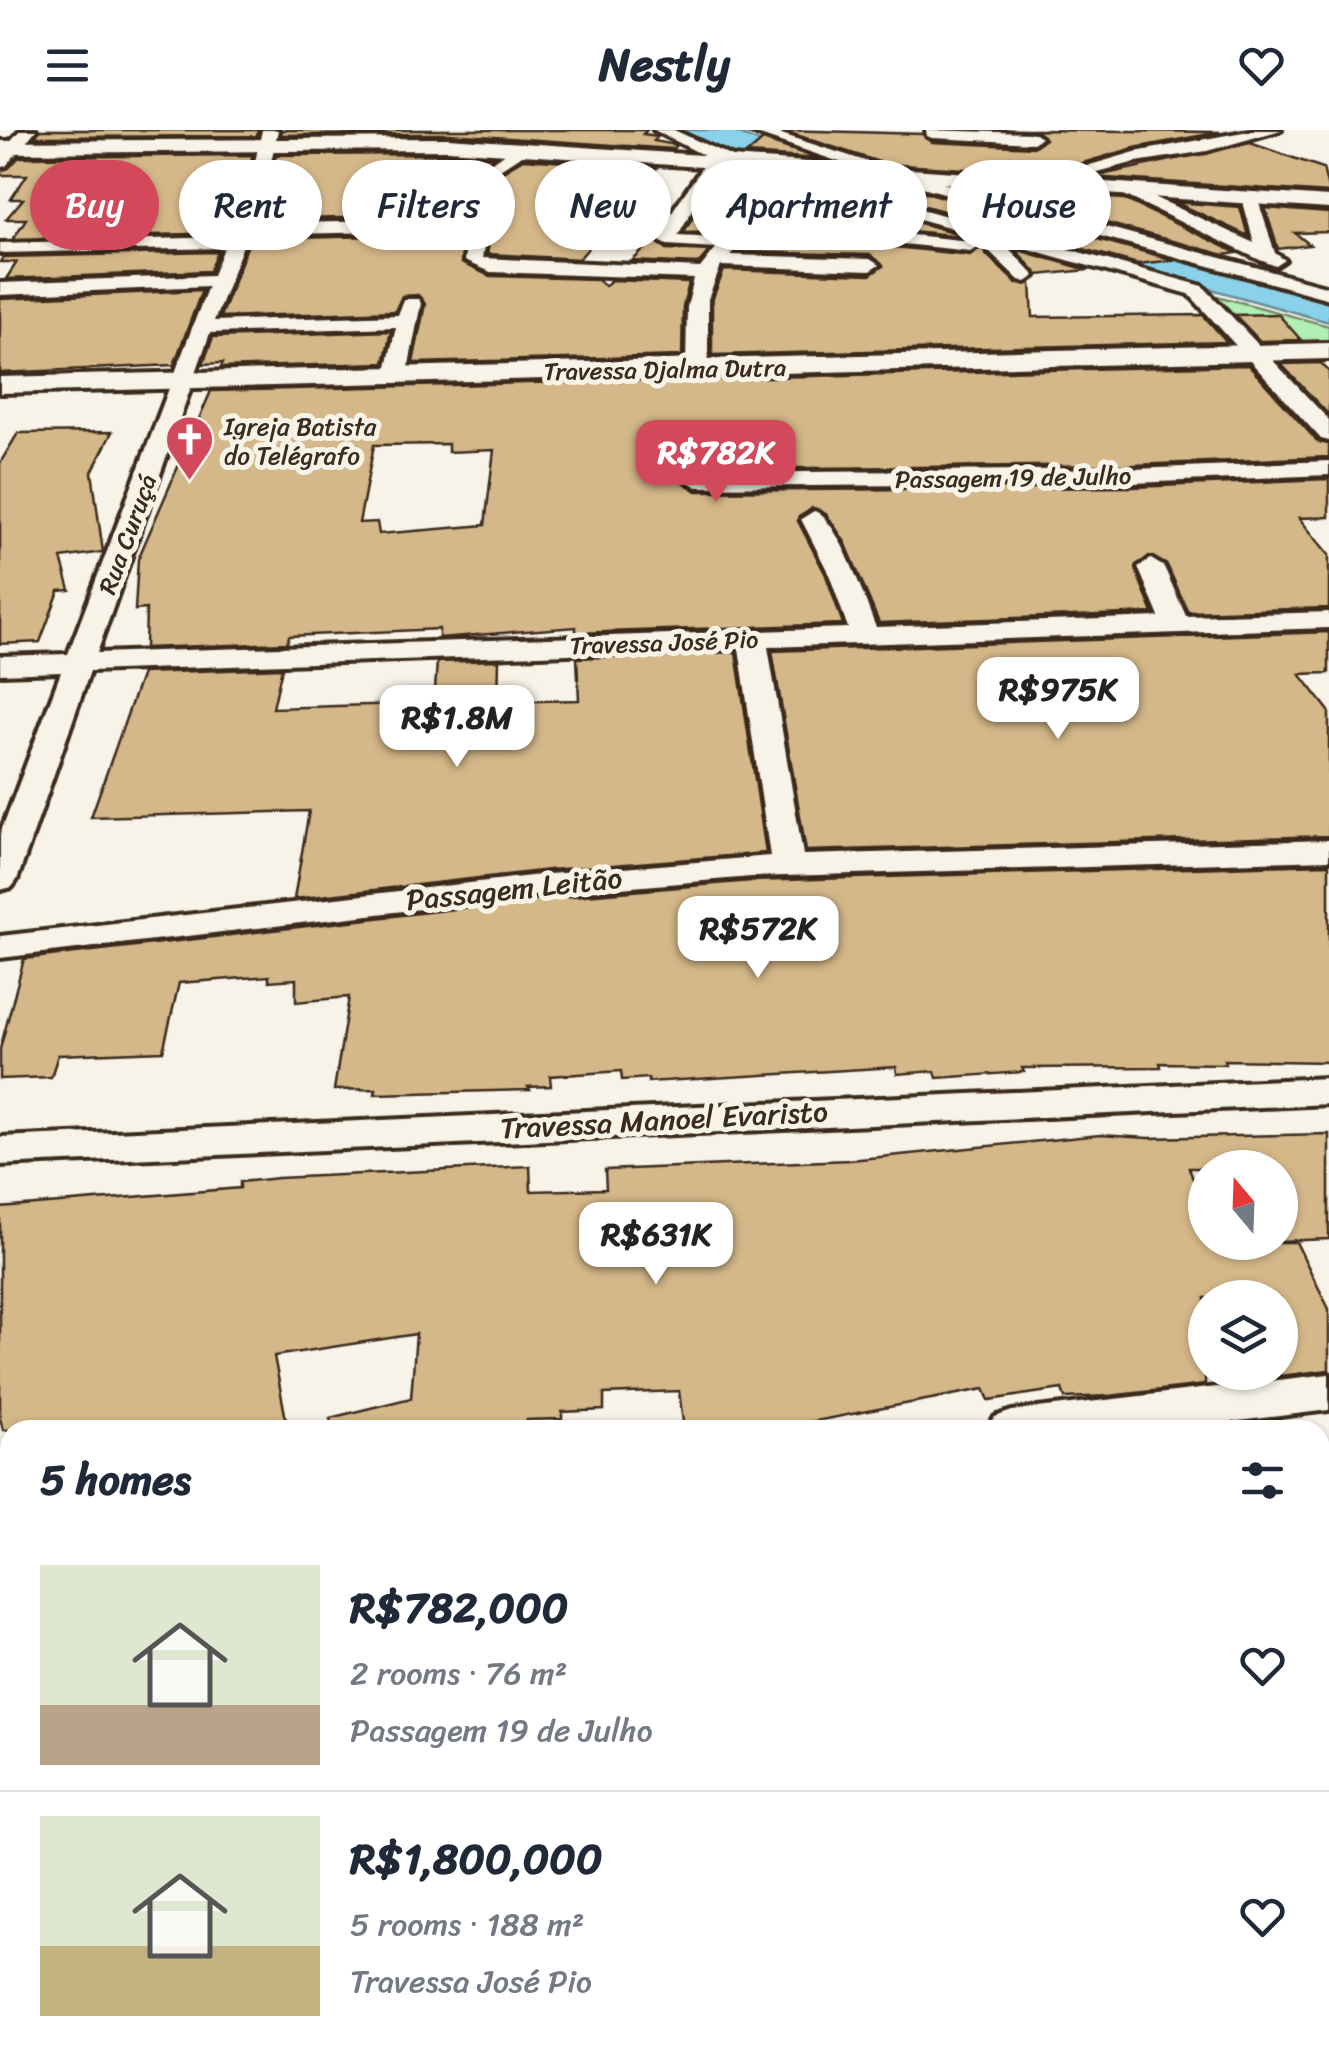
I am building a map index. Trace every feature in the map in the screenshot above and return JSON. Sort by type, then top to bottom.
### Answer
[{"type":"street","points":[[5,140],[28,130]]},
{"type":"street","points":[[662,130],[725,160]]},
{"type":"street","points":[[1111,164],[1273,130]]},
{"type":"street","points":[[760,131],[840,160]]},
{"type":"street","points":[[5,140],[268,137],[710,160]]},
{"type":"street","points":[[895,160],[924,147],[1034,138]]},
{"type":"street","points":[[0,164],[5,140]]},
{"type":"street","points":[[924,147],[962,160]]},
{"type":"street","points":[[503,160],[520,149]]},
{"type":"street","points":[[1111,178],[1129,191],[1329,285]]},
{"type":"street","points":[[927,186],[1329,293]]},
{"type":"street","points":[[1111,191],[1129,191]]},
{"type":"street","points":[[1111,191],[1329,203]]},
{"type":"street","points":[[691,197],[661,234],[667,240],[691,241]]},
{"type":"street","points":[[1250,198],[1268,256]]},
{"type":"street","points":[[0,248],[179,239]]},
{"type":"street","name":"Rua Curuçá","points":[[0,880],[231,250]]},
{"type":"street","points":[[474,250],[472,257],[490,266],[712,267],[872,274],[874,250]]},
{"type":"street","points":[[698,368],[698,296],[724,250]]},
{"type":"street","points":[[1002,250],[1026,276]]},
{"type":"street","points":[[1034,250],[1196,290],[1329,418]]},
{"type":"street","points":[[0,289],[221,280]]},
{"type":"street","points":[[202,326],[409,312],[396,376]]},
{"type":"street","name":"Travessa Djalma Dutra","points":[[0,384],[1329,351]]},
{"type":"street","points":[[1265,354],[1329,434]]},
{"type":"street","name":"Passagem 19 de Julho","points":[[697,480],[1133,476],[1329,468]]},
{"type":"street","points":[[814,519],[842,574],[866,636]]},
{"type":"street","points":[[1151,568],[1176,625]]},
{"type":"street","name":"Travessa José Pio","points":[[0,665],[1329,620]]},
{"type":"street","points":[[752,639],[788,865]]},
{"type":"street","name":"Passagem Leitão","points":[[0,947],[548,884],[788,865],[1329,850]]},
{"type":"street","name":"Travessa Manoel Evaristo","points":[[0,1150],[1329,1090]]},
{"type":"street","points":[[1095,1420],[1329,1392]]},
{"type":"green space","points":[[1206,293],[1329,326],[1329,353],[1258,356]]},
{"type":"water","points":[[679,130],[729,130],[808,160],[750,160],[725,153]]},
{"type":"water","points":[[927,192],[947,198],[947,215],[927,210]]},
{"type":"water","points":[[1111,243],[1329,302],[1329,322],[1072,250],[1111,250]]},
{"type":"building","points":[[40,130],[258,130],[257,136],[35,137]]},
{"type":"building","points":[[281,130],[647,130],[643,134],[658,136],[654,141],[676,145],[673,149],[448,134],[281,135]]},
{"type":"building","points":[[781,130],[923,134],[932,142],[1033,147],[1045,139],[1035,130],[1220,132],[1093,160],[947,160],[947,168],[927,167],[927,160],[873,160]]},
{"type":"building","points":[[763,140],[819,159],[747,154]]},
{"type":"building","points":[[1250,143],[1323,168],[1329,193],[1111,178],[1111,173]]},
{"type":"building","points":[[253,155],[251,160],[179,160],[179,234],[159,235],[159,160],[30,160],[30,239],[13,239],[26,219],[6,219],[23,199],[11,199],[27,175],[0,175],[0,171],[19,157]]},
{"type":"building","points":[[276,155],[493,157],[342,160],[342,218],[322,218],[322,160],[274,160]]},
{"type":"building","points":[[523,159],[538,160],[535,250],[587,250],[579,259],[487,254],[488,250],[515,250],[515,164]]},
{"type":"building","points":[[927,192],[947,198],[947,212],[927,207]]},
{"type":"building","points":[[1111,198],[1124,199],[1237,253],[1224,255],[1111,224]]},
{"type":"building","points":[[1175,202],[1240,207],[1248,236]]},
{"type":"building","points":[[1265,208],[1329,213],[1329,232],[1295,233],[1310,245],[1278,249]]},
{"type":"building","points":[[927,225],[947,231],[947,235],[927,233]]},
{"type":"building","points":[[322,237],[342,237],[342,250],[462,250],[461,263],[490,276],[598,279],[605,286],[611,280],[689,283],[683,307],[682,356],[413,363],[425,304],[418,295],[402,296],[395,311],[220,317],[246,250],[322,250]]},
{"type":"building","points":[[1111,243],[1174,260],[1138,264],[1087,250],[1111,250]]},
{"type":"building","points":[[644,250],[709,251],[698,264],[632,261]]},
{"type":"building","points":[[922,250],[970,255],[984,250],[1016,283],[1031,283],[1033,317],[1203,315],[1227,342],[712,355],[712,300],[724,270],[870,275],[883,266],[870,255],[740,252]]},
{"type":"building","points":[[1016,250],[1088,270],[1038,275]]},
{"type":"building","points":[[218,252],[210,271],[6,279],[17,262],[0,262],[3,257]]},
{"type":"building","points":[[202,290],[174,365],[0,373],[0,299]]},
{"type":"building","points":[[1278,314],[1301,340],[1260,341],[1235,315]]},
{"type":"building","points":[[391,331],[384,363],[221,368],[223,363],[203,364],[213,337]]},
{"type":"building","points":[[1321,363],[1329,372],[1329,415],[1281,364]]},
{"type":"building","points":[[1248,365],[1318,442],[1329,444],[1329,457],[1133,465],[697,469],[681,481],[697,491],[1133,487],[1329,479],[1329,517],[1299,518],[1329,555],[1329,608],[1188,612],[1167,565],[1149,556],[1135,568],[1153,613],[879,623],[845,542],[826,514],[812,508],[798,521],[826,575],[843,624],[576,633],[576,627],[439,638],[439,629],[289,636],[287,643],[145,648],[146,609],[135,610],[138,559],[211,391]],"holes":[[[448,444],[448,452],[494,450],[485,525],[379,534],[377,522],[359,523],[374,445]]]},
{"type":"building","points":[[112,432],[92,472],[103,552],[61,558],[70,590],[59,591],[40,642],[0,644],[0,463],[18,433]]},
{"type":"building","points":[[1329,632],[1329,673],[1300,674],[1329,711],[1329,836],[806,851],[772,651]]},
{"type":"building","points":[[736,652],[766,853],[549,870],[294,899],[309,811],[91,817],[142,673],[282,668],[273,708],[434,703],[437,662],[499,660],[498,702],[579,700],[577,658]]},
{"type":"building","points":[[1329,864],[1329,1062],[1224,1060],[1225,1064],[1160,1063],[1161,1067],[1022,1068],[1024,1072],[937,1078],[935,1071],[897,1074],[896,1067],[648,1082],[648,1078],[622,1080],[621,1071],[550,1076],[551,1086],[528,1087],[530,1090],[375,1094],[376,1089],[334,1090],[349,997],[296,1002],[296,979],[269,981],[269,976],[179,983],[163,1051],[58,1055],[51,1077],[0,1079],[0,1049],[24,959],[549,898],[751,881]]},
{"type":"building","points":[[1329,1134],[1329,1239],[1298,1240],[1298,1150],[1188,1150],[1188,1260],[1298,1260],[1298,1246],[1329,1309],[1329,1370],[1298,1374],[1298,1280],[1188,1280],[1188,1387],[1065,1398],[1062,1389],[989,1400],[984,1389],[820,1420],[683,1420],[679,1391],[604,1394],[604,1410],[562,1412],[562,1419],[330,1420],[411,1398],[416,1334],[274,1356],[286,1420],[0,1420],[0,1208],[240,1188],[240,1182],[278,1178],[530,1166],[531,1191],[606,1189],[605,1170],[850,1160],[1100,1135],[1148,1138]]},
{"type":"place","name":"Igreja Batista do Telégrafo","points":[[189,482]]}]
